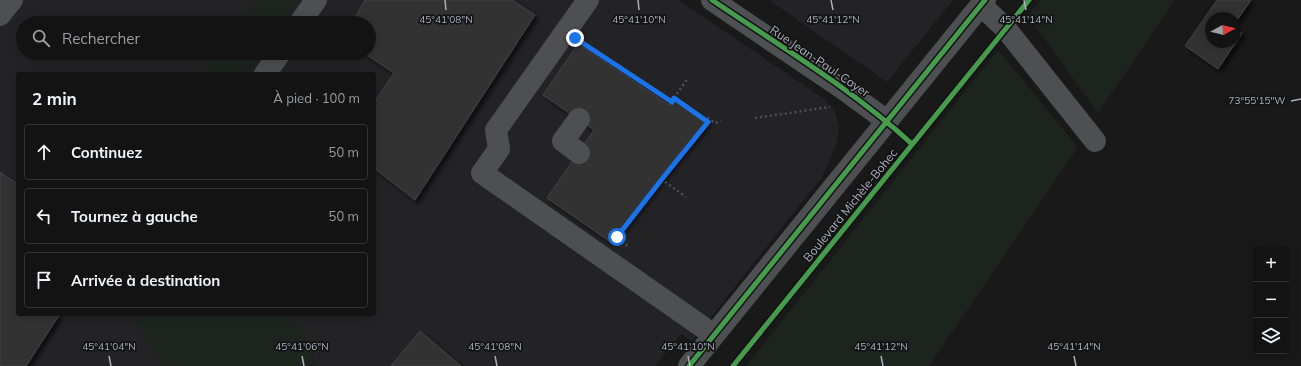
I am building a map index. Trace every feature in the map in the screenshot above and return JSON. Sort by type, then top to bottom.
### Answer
[{"type":"street","points":[[0,15],[12,0]]},
{"type":"street","points":[[305,16],[316,0]]},
{"type":"street","points":[[588,0],[496,130],[499,150],[482,173],[714,335]]},
{"type":"street","name":"Rue Jean-Paul-Cayer","points":[[712,0],[842,88],[887,121]]},
{"type":"street","points":[[983,2],[1095,141]]},
{"type":"street","name":"Boulevard Michèle-Bohec","points":[[689,366],[983,2]]},
{"type":"street","points":[[267,72],[275,60]]},
{"type":"street","points":[[579,119],[563,141],[579,153]]},
{"type":"path","points":[[582,42],[672,102],[688,78]]},
{"type":"path","points":[[617,237],[708,122],[674,98]]},
{"type":"path","points":[[755,118],[831,106]]},
{"type":"path","points":[[704,120],[707,117],[715,123],[722,121]]},
{"type":"path","points":[[662,179],[686,197]]},
{"type":"shaded area","points":[[0,0],[678,0],[826,100],[835,112],[839,127],[836,145],[822,177],[692,341],[681,334],[655,366],[0,366]]},
{"type":"shaded area","points":[[253,0],[298,0],[288,16],[242,16]]},
{"type":"shaded area","points":[[769,0],[953,0],[887,82]]},
{"type":"shaded area","points":[[1040,0],[1175,0],[1098,113],[1028,16]]},
{"type":"shaded area","points":[[998,50],[1078,147],[929,366],[746,366]]},
{"type":"shaded area","points":[[211,60],[257,60],[249,72],[202,72]]},
{"type":"shaded area","points":[[133,316],[294,316],[307,338],[313,352],[316,366],[164,366]]},
{"type":"building","points":[[365,0],[512,0],[535,15],[415,200],[376,170],[376,100],[394,73],[374,60],[376,60],[376,16],[356,16]]},
{"type":"building","points":[[1217,0],[1251,0],[1241,14],[1241,12],[1209,12]]},
{"type":"building","points":[[1205,17],[1205,48],[1232,48],[1218,69],[1185,46]]},
{"type":"building","points":[[578,44],[669,105],[674,98],[708,122],[661,179],[612,243],[547,198],[594,130],[543,95]]},
{"type":"building","points":[[0,172],[16,183],[16,316],[59,316],[26,366],[0,366]]},
{"type":"building","points":[[420,331],[461,366],[391,366]]},
{"type":"cycle path","points":[[712,0],[840,86],[912,144]]},
{"type":"cycle path","points":[[689,366],[985,0]]},
{"type":"cycle path","points":[[733,366],[1029,0]]},
{"type":"route","points":[[575,38],[672,102],[674,98],[708,122],[617,237]]}]
